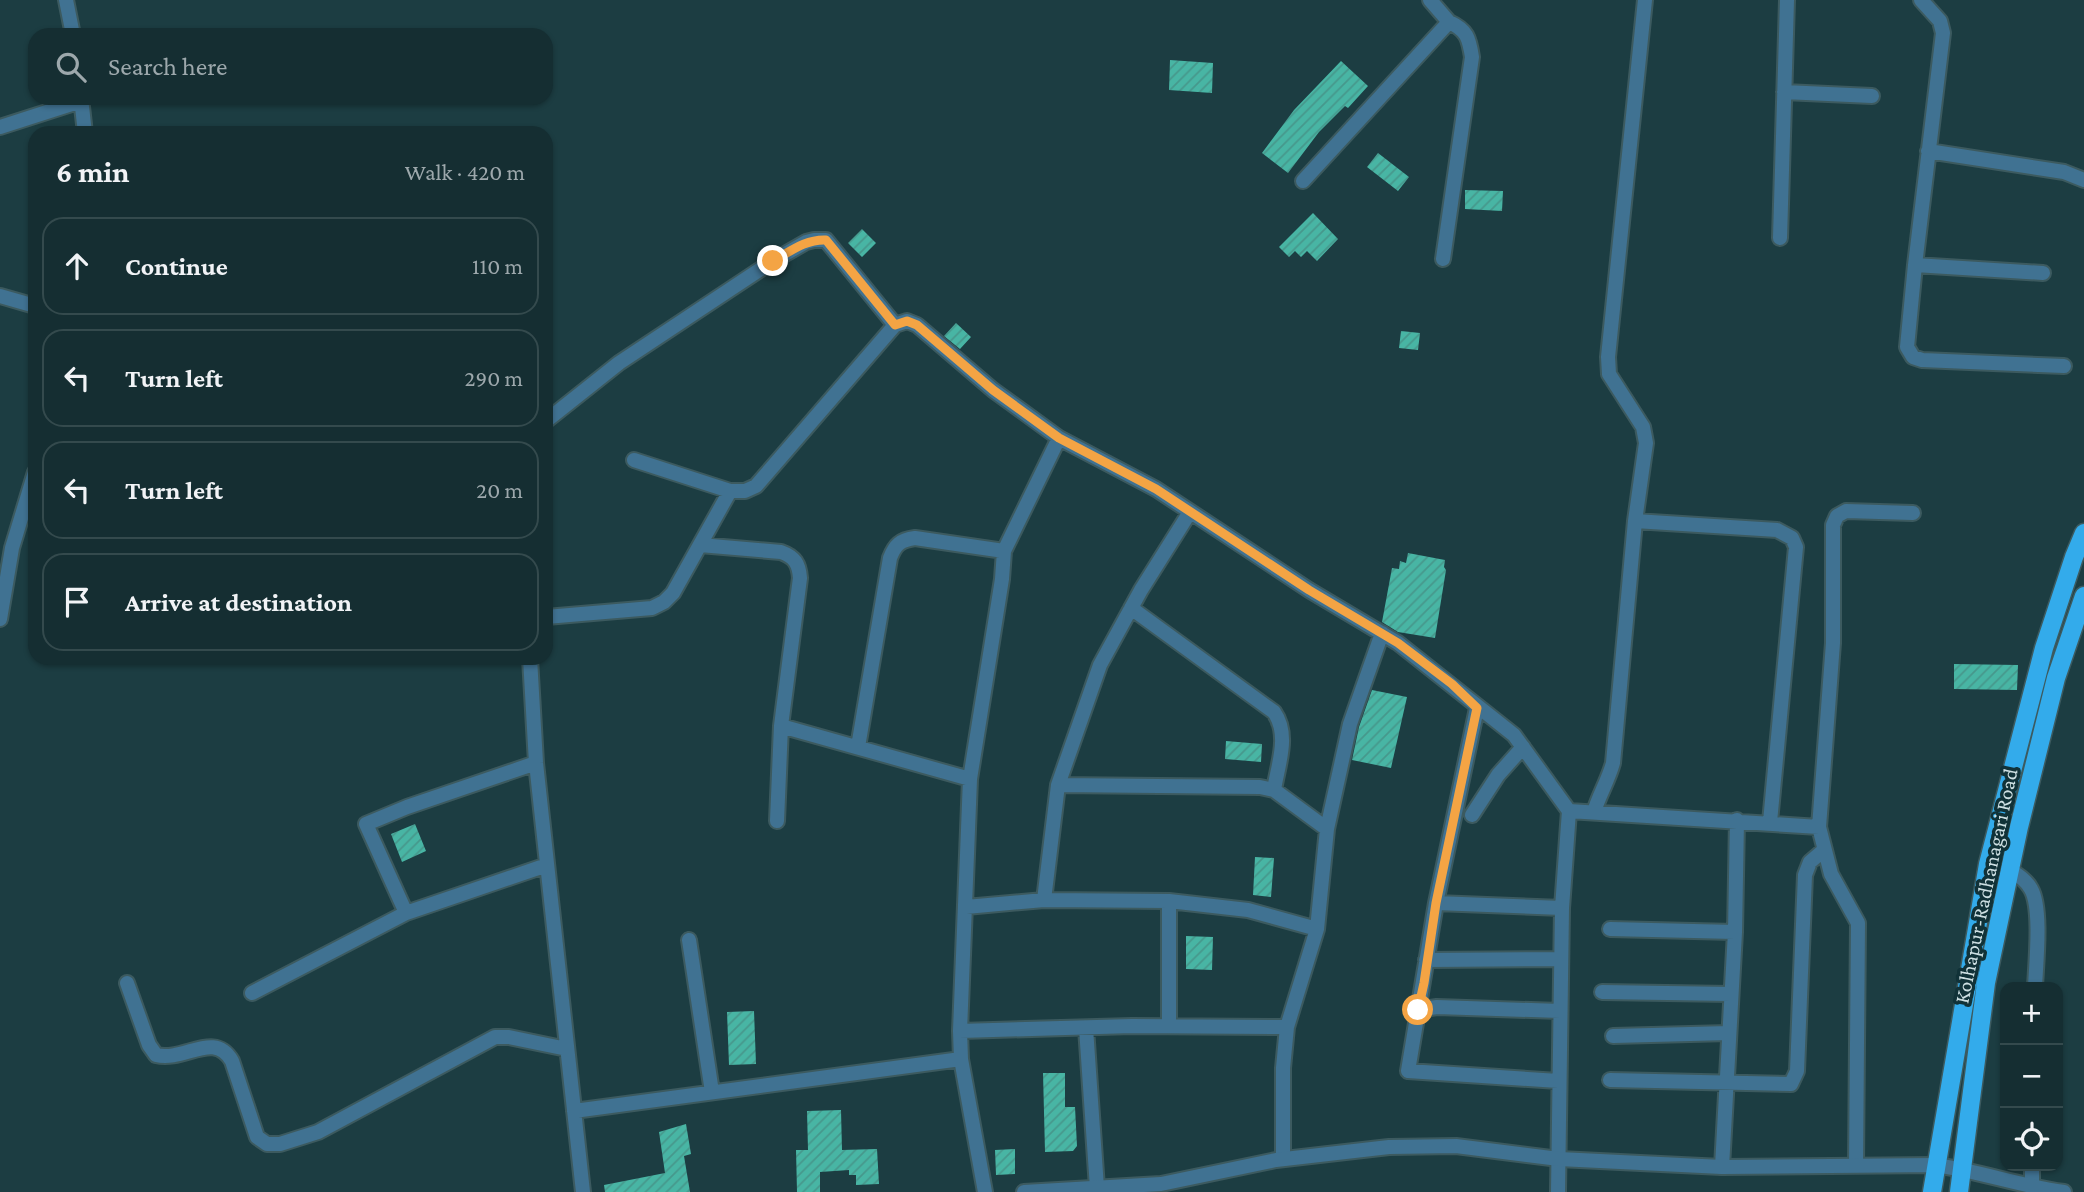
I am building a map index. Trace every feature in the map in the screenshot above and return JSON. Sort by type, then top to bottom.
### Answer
[{"type":"main road","points":[[1932,1192],[1988,864],[2044,648],[2084,533]]},
{"type":"main road","name":"Kolhapur-Radhanagari Road","points":[[1959,1192],[1986,982],[2056,678],[2084,596]]},
{"type":"street","points":[[66,0],[71,28]]},
{"type":"street","points":[[1430,0],[1449,22],[1463,28],[1469,38],[1472,57],[1443,259]]},
{"type":"street","points":[[1594,812],[1601,791],[1608,782],[1612,764],[1635,521],[1646,443],[1643,427],[1609,374],[1608,357],[1645,0]]},
{"type":"street","points":[[1780,238],[1787,0]]},
{"type":"street","points":[[1921,0],[1940,21],[1943,33],[1915,265],[1908,347],[1913,357],[1922,360],[2064,366]]},
{"type":"street","points":[[1303,181],[1449,22]]},
{"type":"street","points":[[1784,92],[1872,96]]},
{"type":"street","points":[[0,127],[64,105]]},
{"type":"street","points":[[82,105],[84,126]]},
{"type":"street","points":[[1928,151],[2064,172],[2084,180]]},
{"type":"street","points":[[553,415],[619,363],[671,328],[773,261],[814,240],[826,240],[895,325]]},
{"type":"street","points":[[1915,265],[2043,273]]},
{"type":"street","points":[[0,296],[28,304]]},
{"type":"street","points":[[634,460],[730,491],[745,491],[756,486],[895,325],[907,321],[917,325],[993,390],[1059,438],[1156,489],[1309,590],[1382,633],[1452,684],[1477,708],[1514,736],[1569,811],[1562,908],[1558,1192]]},
{"type":"street","points":[[985,1192],[961,1059],[970,779],[1002,579],[1004,551],[1059,438]]},
{"type":"street","points":[[0,619],[6,548],[28,490]]},
{"type":"street","points":[[553,616],[653,608],[664,602],[673,593],[730,491]]},
{"type":"street","points":[[1856,1165],[1858,923],[1830,874],[1819,827],[1833,643],[1833,525],[1837,516],[1846,511],[1913,513]]},
{"type":"street","points":[[1044,900],[1058,785],[1100,665],[1131,608],[1191,512]]},
{"type":"street","points":[[1635,521],[1777,530],[1793,538],[1797,547],[1770,822]]},
{"type":"street","points":[[858,747],[894,547],[903,540],[915,538],[1004,551]]},
{"type":"street","points":[[700,545],[781,552],[792,556],[799,566],[800,578],[781,726],[777,821]]},
{"type":"street","points":[[1131,608],[1274,712],[1284,733],[1274,790]]},
{"type":"street","points":[[1283,1159],[1283,1068],[1287,1027],[1317,929],[1326,829],[1350,724],[1382,633]]},
{"type":"street","points":[[530,665],[536,763],[583,1192]]},
{"type":"street","points":[[1477,708],[1436,903],[1408,1071],[1558,1081]]},
{"type":"street","points":[[781,726],[970,779]]},
{"type":"street","points":[[1472,815],[1498,775],[1522,747]]},
{"type":"street","points":[[406,913],[366,824],[407,807],[536,763]]},
{"type":"street","points":[[1058,785],[1260,787],[1274,790],[1326,829]]},
{"type":"street","points":[[1569,811],[1819,827]]},
{"type":"street","points":[[1722,1167],[1735,932],[1737,820]]},
{"type":"street","points":[[1610,1080],[1791,1084],[1797,1071],[1805,875],[1810,862],[1824,850]]},
{"type":"street","points":[[252,993],[406,913],[547,865]]},
{"type":"street","points":[[2010,870],[2025,880],[2032,891],[2036,908],[2035,982]]},
{"type":"street","points":[[966,906],[1044,900],[1168,901],[1248,910],[1317,929]]},
{"type":"street","points":[[1168,901],[1169,1026]]},
{"type":"street","points":[[1436,903],[1562,908]]},
{"type":"street","points":[[1610,929],[1735,932]]},
{"type":"street","points":[[689,940],[712,1093]]},
{"type":"street","points":[[1426,960],[1561,959]]},
{"type":"street","points":[[127,982],[149,1045],[156,1055],[166,1058],[217,1046],[226,1051],[232,1061],[257,1138],[267,1144],[280,1144],[329,1126],[495,1037],[509,1037],[567,1049]]},
{"type":"street","points":[[1424,983],[1437,1007]]},
{"type":"street","points":[[1602,992],[1731,993]]},
{"type":"street","points":[[1418,1010],[1437,1007],[1560,1011]]},
{"type":"street","points":[[960,1031],[1169,1026],[1287,1027]]},
{"type":"street","points":[[1086,1028],[1097,1188]]},
{"type":"street","points":[[1614,1036],[1729,1033]]},
{"type":"street","points":[[574,1111],[961,1059]]},
{"type":"street","points":[[1024,1192],[1161,1184],[1283,1159],[1357,1149],[1449,1146],[1559,1159],[1722,1167],[1935,1165],[2064,1192]]},
{"type":"street","points":[[2032,1171],[2032,1187]]},
{"type":"building","points":[[1170,60],[1213,63],[1212,93],[1169,90]]},
{"type":"building","points":[[1341,61],[1368,86],[1348,108],[1345,106],[1319,132],[1288,173],[1262,153],[1294,110]]},
{"type":"building","points":[[1378,153],[1409,177],[1398,191],[1367,167]]},
{"type":"building","points":[[1465,190],[1503,191],[1502,211],[1465,209]]},
{"type":"building","points":[[1313,213],[1338,239],[1317,261],[1307,251],[1301,257],[1295,251],[1289,257],[1279,247]]},
{"type":"building","points":[[862,229],[876,243],[862,257],[848,243]]},
{"type":"building","points":[[956,323],[971,337],[960,349],[944,336]]},
{"type":"building","points":[[1401,331],[1420,333],[1418,350],[1399,348]]},
{"type":"building","points":[[1408,553],[1445,560],[1446,570],[1435,638],[1398,632],[1382,622],[1392,568],[1399,569],[1400,561],[1406,563]]},
{"type":"building","points":[[1954,664],[2018,665],[2017,690],[1954,689]]},
{"type":"building","points":[[1372,690],[1407,697],[1391,768],[1352,760],[1359,727]]},
{"type":"building","points":[[1226,741],[1262,744],[1261,762],[1225,759]]},
{"type":"building","points":[[415,824],[426,851],[402,862],[391,834]]},
{"type":"building","points":[[1255,857],[1274,858],[1271,897],[1253,895]]},
{"type":"building","points":[[1186,936],[1213,937],[1212,970],[1186,969]]},
{"type":"building","points":[[754,1011],[756,1064],[729,1065],[727,1012]]},
{"type":"building","points":[[1043,1073],[1065,1073],[1065,1107],[1075,1107],[1077,1146],[1073,1151],[1045,1152]]},
{"type":"building","points":[[841,1110],[842,1150],[877,1149],[879,1184],[856,1185],[856,1175],[849,1175],[849,1170],[820,1172],[820,1192],[797,1192],[796,1150],[808,1150],[807,1111]]},
{"type":"building","points":[[686,1124],[691,1154],[684,1156],[690,1192],[605,1192],[604,1185],[665,1173],[659,1132]]},
{"type":"building","points":[[1015,1149],[1015,1174],[996,1175],[995,1150]]},
{"type":"route","points":[[773,261],[806,242],[826,240],[895,325],[907,321],[917,325],[993,390],[1059,438],[1156,489],[1309,590],[1398,643],[1452,684],[1477,708],[1436,903],[1418,1010]]}]
